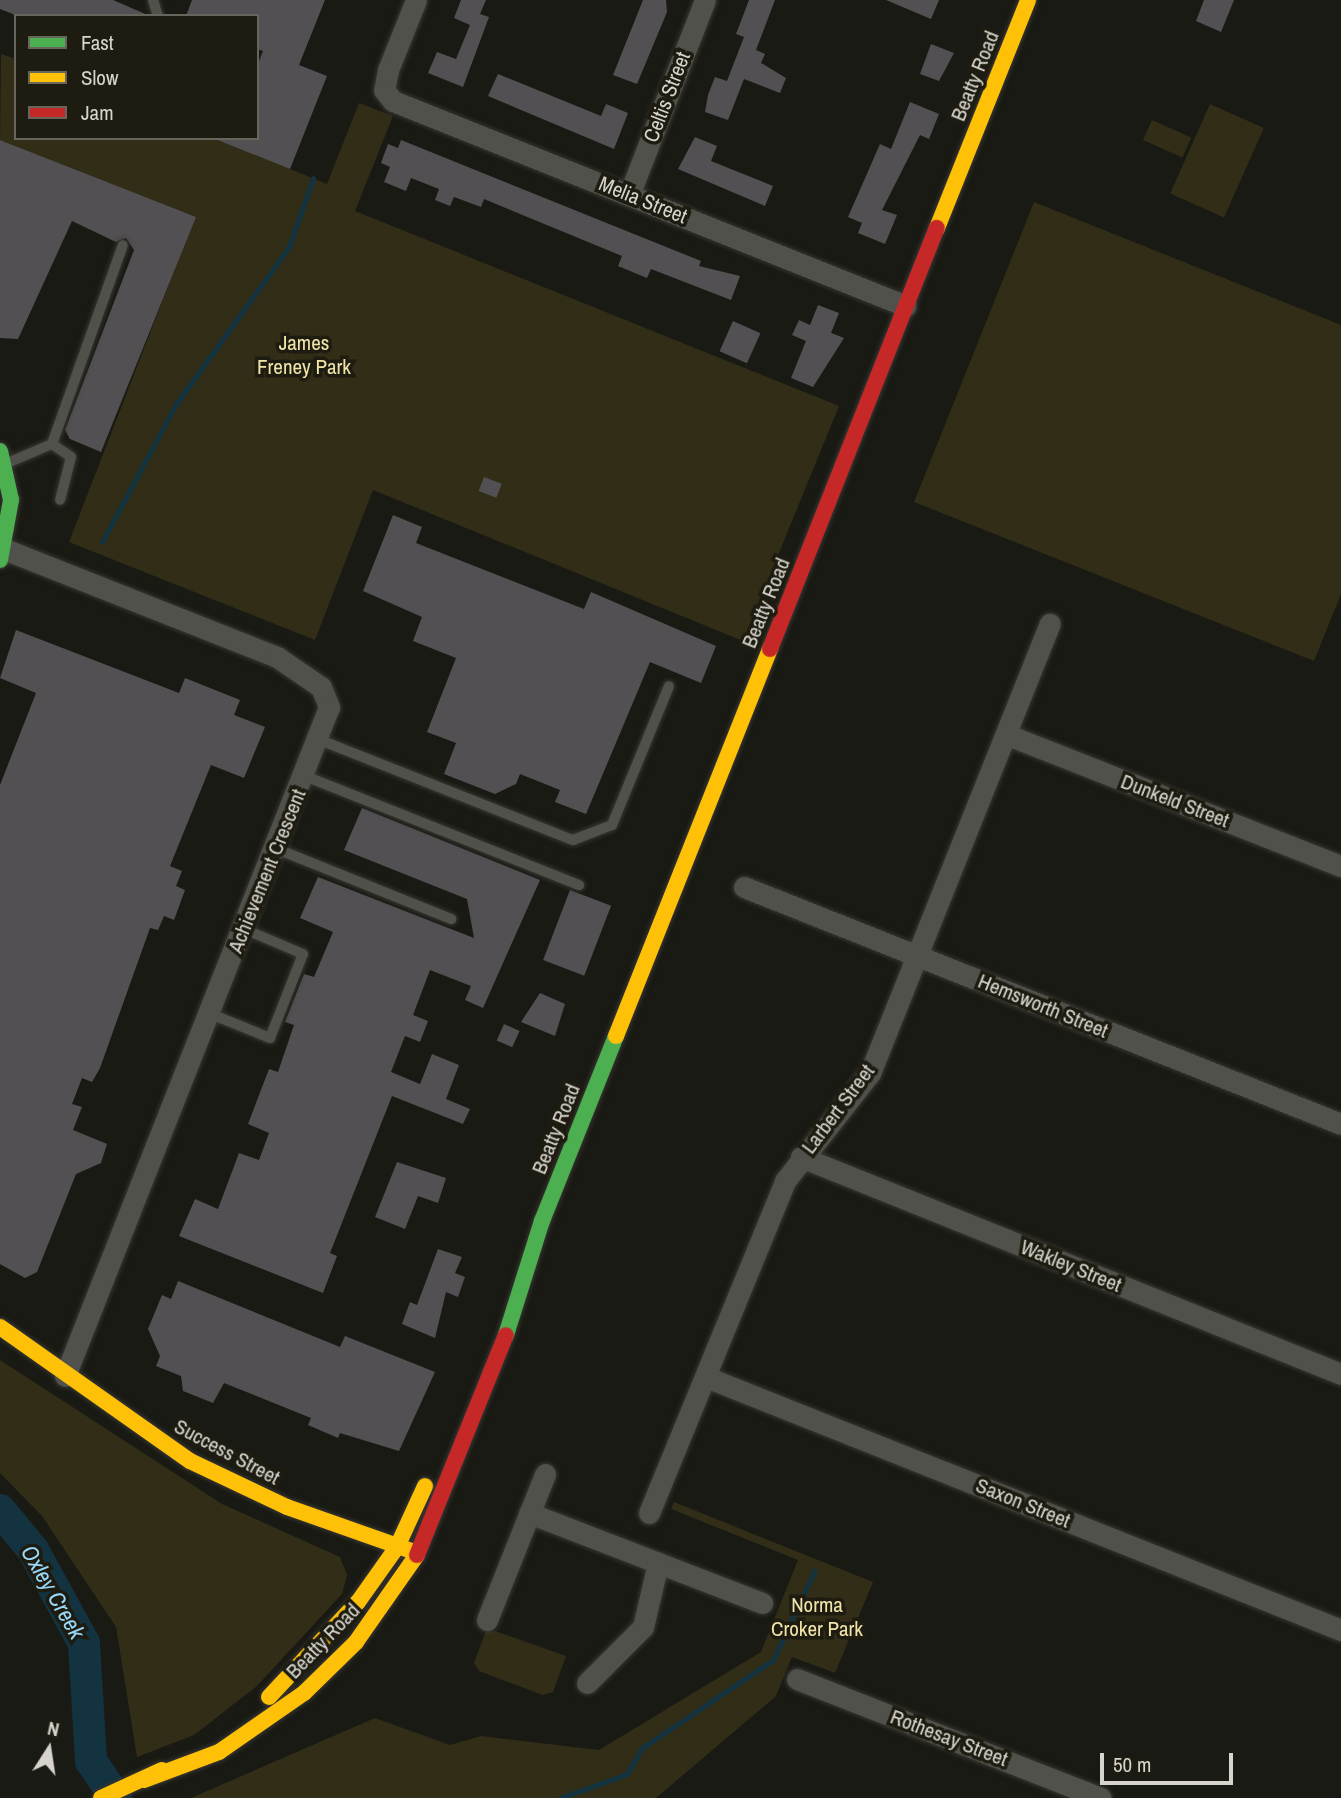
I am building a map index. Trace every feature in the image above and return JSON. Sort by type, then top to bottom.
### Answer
[{"type":"main road","name":"Beatty Road","points":[[101,1798],[144,1780],[190,1768],[303,1693],[356,1642],[418,1553],[498,1359],[542,1221],[1028,0]]},
{"type":"main road","points":[[2,458],[11,500],[2,555]]},
{"type":"main road","name":"Beatty Road","points":[[144,1780],[237,1724],[289,1679],[358,1602],[397,1547],[514,1262],[542,1221]]},
{"type":"main road","name":"Success Street","points":[[0,1327],[65,1376],[190,1461],[346,1530],[418,1553]]},
{"type":"main road","points":[[346,1530],[361,1558],[358,1602]]},
{"type":"street","name":"Melia Street","points":[[416,0],[384,90],[393,101],[906,306]]},
{"type":"street","name":"Celtis Street","points":[[629,194],[705,0]]},
{"type":"street","name":"Achievement Crescent","points":[[2,555],[305,672],[329,707],[320,740],[277,849],[65,1376]]},
{"type":"street","name":"Larbert Street","points":[[649,1513],[785,1181],[801,1157],[870,1073],[1009,735],[1050,624]]},
{"type":"street","name":"Dunkeld Street","points":[[1009,735],[1341,866]]},
{"type":"street","name":"Hemsworth Street","points":[[744,887],[1341,1125]]},
{"type":"street","name":"Wakley Street","points":[[801,1157],[1341,1374]]},
{"type":"street","name":"Saxon Street","points":[[706,1377],[1341,1630]]},
{"type":"street","points":[[486,1620],[545,1474]]},
{"type":"street","points":[[529,1513],[762,1603]]},
{"type":"street","points":[[587,1683],[643,1627],[657,1563]]},
{"type":"street","name":"Rothesay Street","points":[[797,1679],[1101,1798]]},
{"type":"lane","points":[[52,444],[123,245]]},
{"type":"lane","points":[[2,458],[52,444]]},
{"type":"lane","points":[[52,444],[71,457],[60,499]]},
{"type":"lane","points":[[320,740],[573,840],[612,825],[669,686]]},
{"type":"lane","points":[[305,776],[579,885]]},
{"type":"lane","points":[[277,849],[451,919]]},
{"type":"lane","points":[[211,1014],[270,1038],[303,954],[244,929]]},
{"type":"green space","name":"James Freney Park","points":[[1,54],[14,58],[14,140],[218,140],[327,184],[359,103],[393,116],[355,211],[839,406],[743,641],[373,490],[315,640],[69,542],[195,217],[0,140]]},
{"type":"green space","points":[[1210,104],[1264,128],[1224,218],[1170,194]]},
{"type":"green space","points":[[1152,120],[1191,137],[1182,158],[1143,140]]},
{"type":"green space","points":[[1034,202],[1341,325],[1341,594],[1314,661],[914,502]]},
{"type":"green space","points":[[0,1360],[222,1504],[340,1557],[347,1575],[342,1594],[257,1686],[194,1735],[137,1757],[116,1627],[42,1516],[0,1473]]},
{"type":"green space","name":"Norma Croker Park","points":[[674,1502],[873,1582],[835,1673],[792,1657],[776,1696],[656,1798],[191,1798],[375,1718],[450,1745],[481,1736],[599,1750],[761,1652],[798,1560],[671,1509]]},
{"type":"green space","points":[[487,1628],[566,1656],[553,1692],[543,1695],[479,1671],[474,1663]]},
{"type":"building","points":[[0,0],[113,0],[145,14],[14,14],[0,9]]},
{"type":"building","points":[[192,0],[325,0],[299,65],[327,76],[290,169],[218,140],[259,140],[259,61],[263,51],[259,50],[259,14],[187,14]]},
{"type":"building","points":[[461,0],[486,0],[480,14],[489,17],[463,87],[428,73],[437,52],[456,59],[470,25],[454,18]]},
{"type":"building","points":[[643,0],[666,0],[667,12],[637,84],[613,75]]},
{"type":"building","points":[[749,0],[775,0],[756,50],[765,54],[761,63],[786,78],[780,93],[744,79],[728,120],[705,112],[715,77],[727,81],[744,37],[736,34]]},
{"type":"building","points":[[886,0],[939,0],[931,19]]},
{"type":"building","points":[[1204,0],[1234,0],[1221,32],[1196,21]]},
{"type":"building","points":[[931,44],[954,53],[939,81],[920,74]]},
{"type":"building","points":[[498,74],[601,116],[606,104],[628,113],[614,149],[488,96]]},
{"type":"building","points":[[910,102],[939,114],[929,139],[920,135],[882,210],[897,215],[885,244],[858,233],[862,223],[848,217],[880,144],[891,149]]},
{"type":"building","points":[[695,137],[717,146],[711,161],[773,186],[765,206],[678,169]]},
{"type":"building","points":[[0,140],[196,217],[101,452],[70,439],[65,430],[134,250],[126,238],[116,242],[72,221],[18,339],[0,338]]},
{"type":"building","points":[[401,140],[701,261],[699,266],[740,276],[731,300],[651,269],[647,278],[618,266],[622,256],[484,199],[481,207],[454,197],[450,206],[435,200],[439,189],[411,178],[406,191],[384,182],[390,167],[381,163],[388,144],[398,148]]},
{"type":"building","points":[[818,305],[839,313],[831,333],[844,338],[813,387],[791,378],[806,341],[792,335],[799,320],[810,325]]},
{"type":"building","points":[[733,321],[760,333],[747,363],[720,351]]},
{"type":"building","points":[[484,477],[502,484],[496,498],[479,491]]},
{"type":"building","points":[[393,515],[422,527],[416,543],[584,609],[591,592],[716,646],[701,683],[650,662],[586,814],[555,802],[560,790],[520,774],[516,784],[495,794],[444,774],[456,743],[427,732],[456,658],[413,641],[422,617],[363,591]]},
{"type":"building","points":[[16,630],[179,693],[185,678],[240,700],[234,715],[265,727],[244,778],[211,765],[170,866],[182,871],[176,886],[185,890],[174,920],[164,916],[158,930],[150,928],[100,1068],[92,1082],[82,1078],[72,1104],[82,1107],[73,1130],[107,1144],[101,1163],[76,1174],[37,1272],[25,1278],[0,1264],[0,785],[36,693],[0,678]]},
{"type":"building","points":[[362,808],[540,880],[483,1008],[465,1000],[471,986],[430,970],[413,1015],[428,1021],[420,1042],[405,1036],[391,1072],[420,1084],[432,1054],[459,1065],[446,1099],[470,1109],[463,1124],[392,1096],[330,1253],[337,1256],[323,1293],[179,1236],[195,1199],[218,1209],[239,1153],[259,1160],[269,1133],[248,1124],[269,1069],[278,1072],[294,1025],[285,1022],[304,974],[314,977],[333,932],[300,918],[318,877],[474,938],[467,899],[344,850]]},
{"type":"building","points":[[570,890],[611,906],[584,976],[543,960]]},
{"type":"building","points":[[540,993],[565,1004],[555,1036],[521,1022]]},
{"type":"building","points":[[504,1024],[520,1031],[512,1047],[497,1040]]},
{"type":"building","points":[[397,1162],[446,1178],[438,1203],[418,1196],[405,1229],[375,1217]]},
{"type":"building","points":[[438,1249],[462,1257],[455,1273],[465,1277],[458,1297],[446,1292],[435,1338],[402,1324],[410,1302],[417,1305]]},
{"type":"building","points":[[178,1281],[340,1347],[345,1336],[435,1372],[399,1451],[340,1433],[338,1438],[308,1425],[311,1418],[224,1383],[213,1403],[183,1391],[181,1376],[156,1366],[160,1356],[148,1329],[162,1295],[171,1299]]},
{"type":"waterway","points":[[102,542],[176,404],[289,247],[313,178]]},
{"type":"waterway","name":"Oxley Creek","points":[[0,1510],[33,1550],[84,1643],[91,1761],[116,1798]]},
{"type":"waterway","points":[[560,1798],[627,1774],[642,1748],[773,1660],[815,1570]]},
{"type":"traffic: fast","points":[[0,451],[11,500],[0,560]]},
{"type":"traffic: fast","points":[[506,1335],[542,1221],[616,1036]]},
{"type":"traffic: slow","points":[[937,228],[1028,0]]},
{"type":"traffic: slow","points":[[616,1036],[770,649]]},
{"type":"traffic: slow","points":[[0,1327],[190,1461],[287,1507],[415,1552]]},
{"type":"traffic: slow","points":[[269,1697],[358,1602],[397,1547],[425,1486]]},
{"type":"traffic: slow","points":[[144,1780],[219,1752],[304,1693],[356,1642],[417,1555]]},
{"type":"traffic: slow","points":[[101,1798],[162,1770]]},
{"type":"traffic: jam","points":[[770,649],[937,228]]},
{"type":"traffic: jam","points":[[417,1555],[506,1335]]}]
